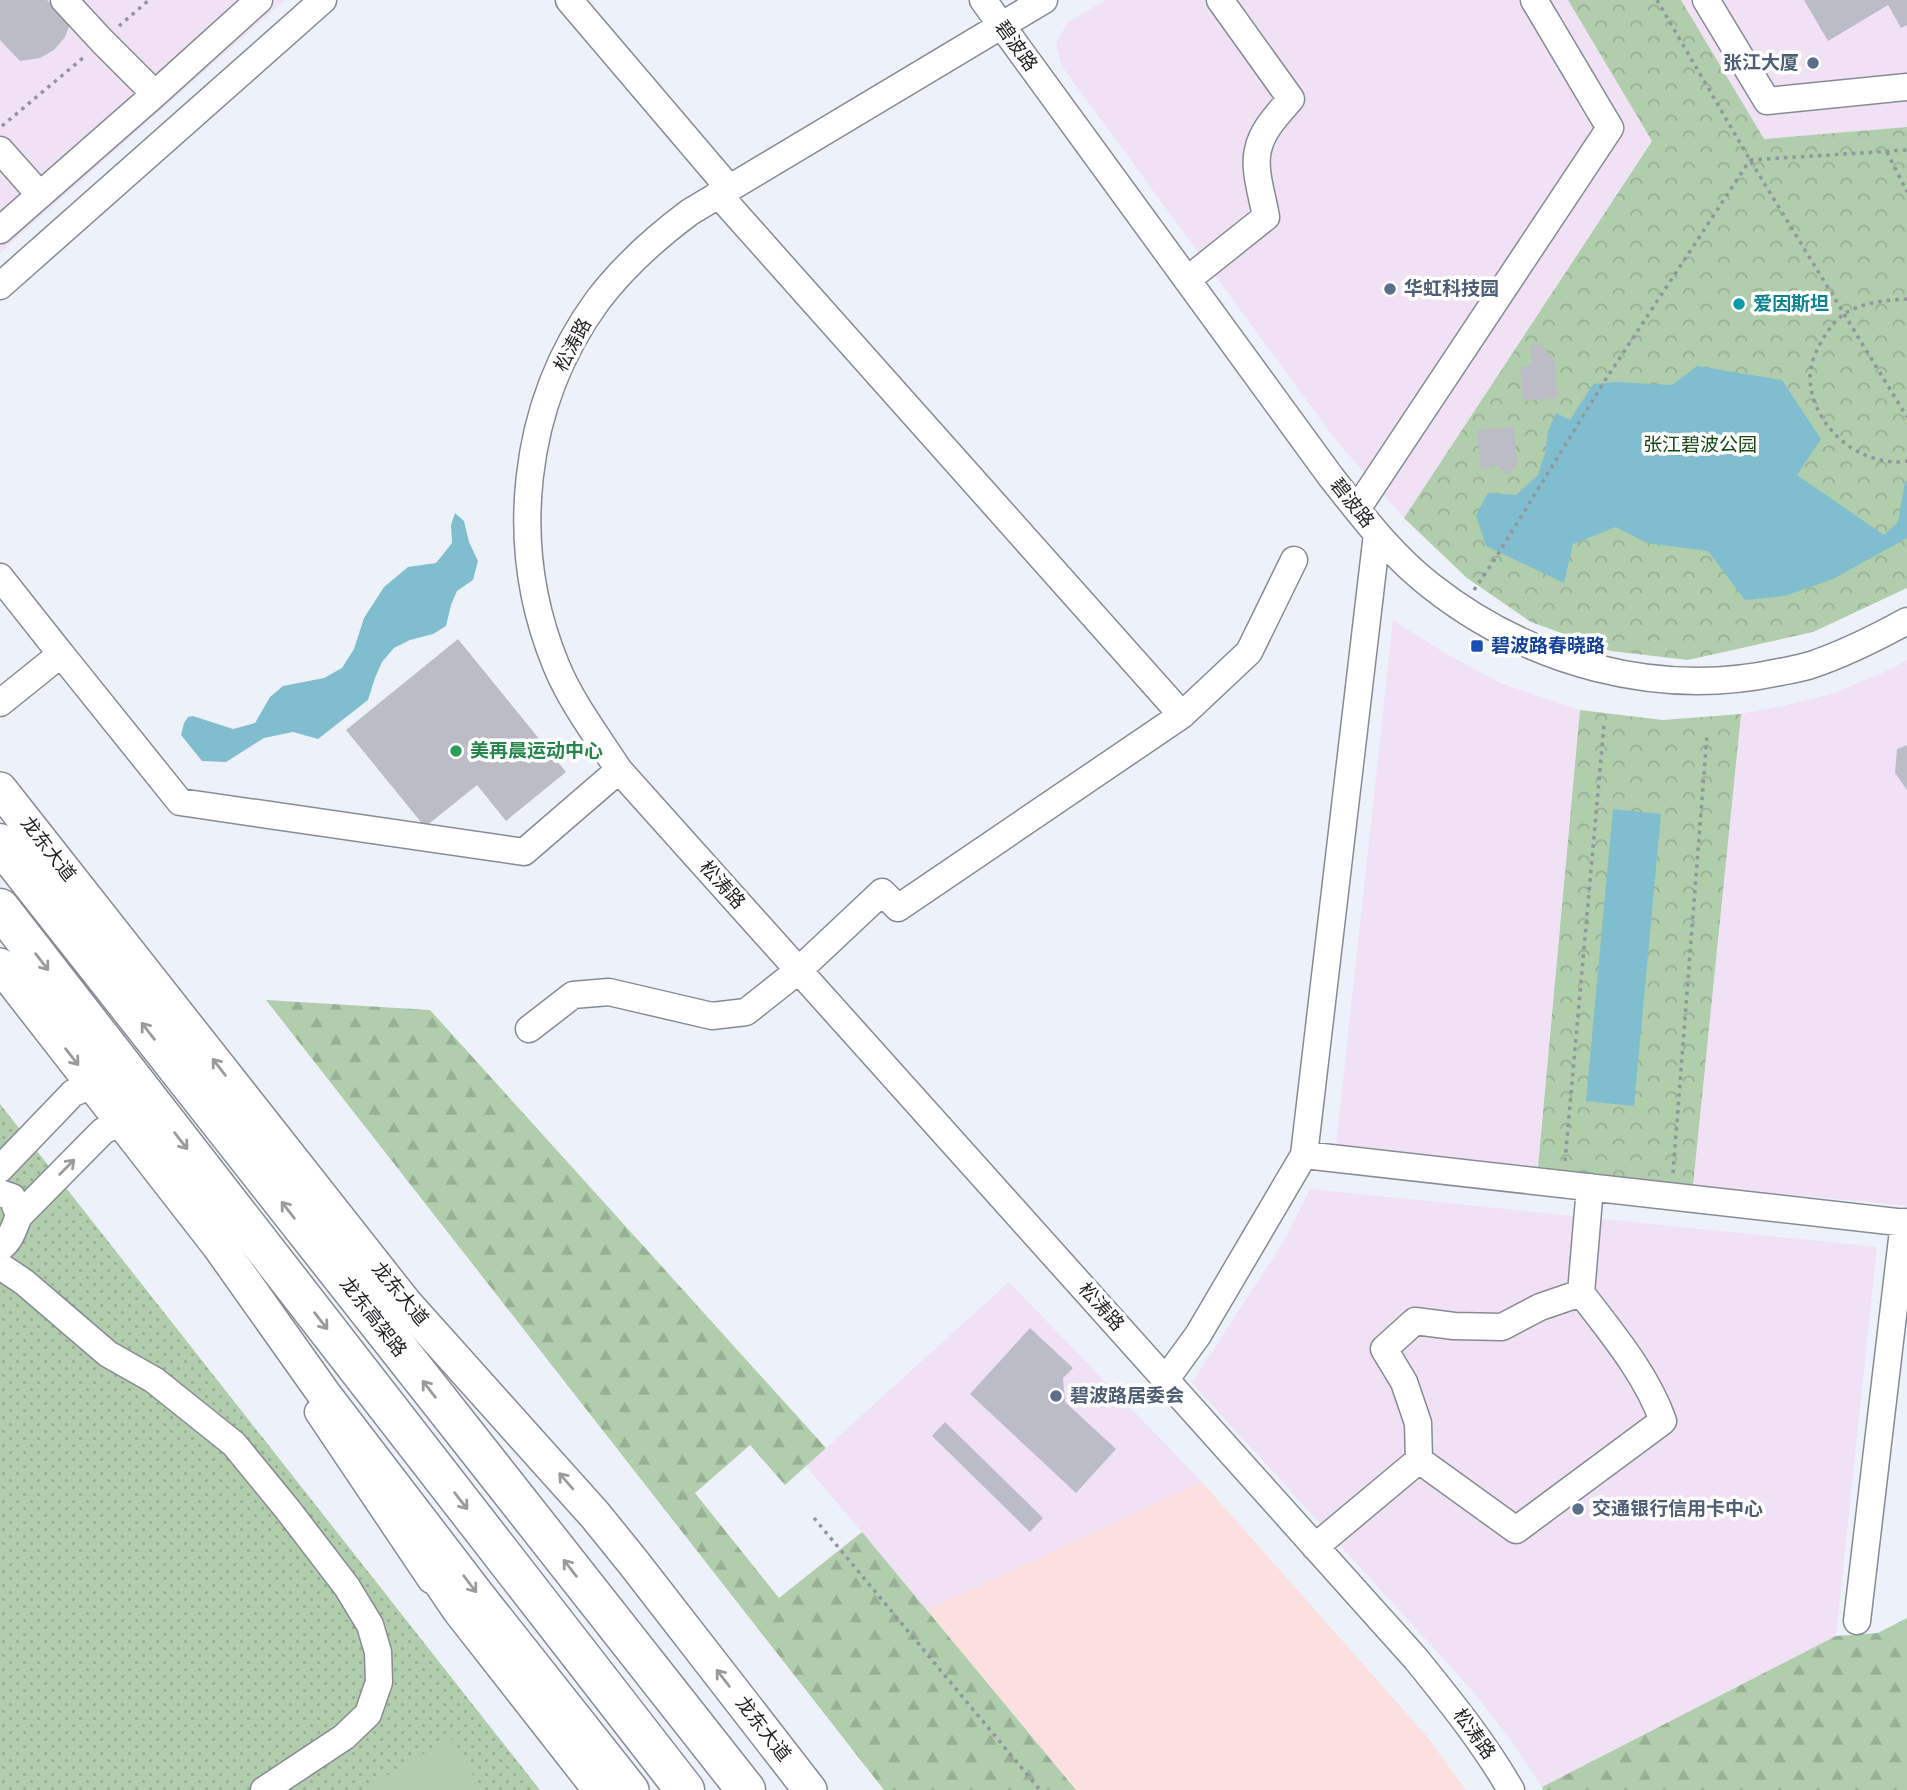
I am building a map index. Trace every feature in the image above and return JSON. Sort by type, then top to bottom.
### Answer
[{"type":"highway","name":"龙东高架路","points":[[0,844],[746,1790]]},
{"type":"highway","points":[[0,908],[685,1790]]},
{"type":"highway","points":[[612,1621],[765,1790]]},
{"type":"main road","name":"龙东大道","points":[[0,789],[405,1303],[595,1515],[810,1790]]},
{"type":"main road","points":[[0,965],[219,1246],[324,1394],[411,1541],[459,1610],[617,1784]]},
{"type":"street","points":[[64,0],[155,94]]},
{"type":"street","points":[[0,230],[259,0]]},
{"type":"street","points":[[0,286],[323,0]]},
{"type":"street","points":[[569,0],[724,191],[1182,715]]},
{"type":"street","name":"碧波路","points":[[982,0],[1323,467],[1400,559],[1461,609],[1493,627],[1562,658],[1611,672],[1675,682],[1718,682],[1809,666],[1863,645],[1907,621]]},
{"type":"street","name":"松涛路","points":[[1044,0],[690,212],[655,238],[597,301],[571,344],[549,393],[535,443],[527,497],[528,558],[538,613],[556,667],[585,719],[619,770],[1416,1659],[1475,1735],[1511,1790]]},
{"type":"street","points":[[1187,280],[1266,217],[1258,177],[1257,151],[1267,127],[1291,99],[1220,0]]},
{"type":"street","points":[[1357,509],[1610,128],[1534,0]]},
{"type":"street","points":[[1706,0],[1767,101],[1907,87]]},
{"type":"street","points":[[0,150],[40,195]]},
{"type":"street","points":[[1166,1379],[1198,1335],[1304,1155],[1377,534]]},
{"type":"street","points":[[529,1029],[573,995],[609,992],[712,1016],[746,1012],[799,970],[883,892],[898,908],[1182,715],[1249,652],[1294,561]]},
{"type":"street","points":[[0,578],[180,802],[524,852],[619,770]]},
{"type":"street","points":[[0,704],[61,654]]},
{"type":"street","points":[[0,1169],[73,1093],[94,1085]]},
{"type":"street","points":[[10,1234],[103,1131],[122,1122]]},
{"type":"street","points":[[1304,1155],[1905,1223],[1857,1621]]},
{"type":"street","points":[[1419,1460],[1516,1530],[1663,1421],[1655,1398],[1609,1329],[1581,1293],[1590,1187]]},
{"type":"street","points":[[0,1193],[12,1197],[10,1234],[24,1282]]},
{"type":"street","points":[[194,1240],[333,1432],[454,1614],[587,1790]]},
{"type":"street","points":[[0,1266],[24,1282],[108,1354],[154,1380],[234,1444],[347,1587],[370,1625],[378,1652],[379,1682],[368,1714],[344,1737],[264,1790]]},
{"type":"street","points":[[1419,1460],[1418,1423],[1404,1382],[1384,1349],[1415,1321],[1454,1326],[1502,1327],[1540,1307],[1581,1293]]},
{"type":"street","points":[[1315,1547],[1419,1460]]},
{"type":"path","points":[[0,127],[149,0]]},
{"type":"path","points":[[1657,0],[1750,160],[1907,417]]},
{"type":"path","points":[[1750,160],[1907,150]]},
{"type":"path","points":[[1887,152],[1907,192]]},
{"type":"path","points":[[1461,609],[1495,559],[1604,382],[1750,160]]},
{"type":"path","points":[[1907,299],[1865,304],[1837,320],[1821,342],[1811,365],[1811,390],[1818,411],[1833,433],[1855,451],[1880,461],[1907,461]]},
{"type":"path","points":[[1563,1184],[1604,725]]},
{"type":"path","points":[[1671,1196],[1707,735]]},
{"type":"path","points":[[814,1518],[1040,1790]]},
{"type":"shaded area","points":[[0,0],[285,0],[0,253]]},
{"type":"shaded area","name":"华虹科技园","points":[[1106,0],[1568,0],[1652,140],[1404,518],[1334,438],[1061,65],[1056,43],[1068,22]]},
{"type":"shaded area","name":"张江大厦","points":[[1681,0],[1907,0],[1907,127],[1763,139]]},
{"type":"shaded area","points":[[1393,620],[1500,683],[1580,710],[1538,1167],[1336,1145]]},
{"type":"shaded area","points":[[1907,660],[1907,1206],[1693,1185],[1734,715],[1832,694]]},
{"type":"shaded area","name":"交通银行信用卡中心","points":[[1310,1189],[1877,1247],[1836,1636],[1542,1787],[1507,1735],[1470,1688],[1192,1383],[1283,1242]]},
{"type":"shaded area","points":[[1009,1282],[1202,1482],[927,1610],[806,1466]]},
{"type":"shaded area","points":[[1202,1482],[1424,1733],[1466,1790],[1076,1790],[927,1610]]},
{"type":"green space","name":"张江碧波公园","points":[[1568,0],[1681,0],[1764,139],[1907,127],[1907,588],[1813,632],[1688,660],[1611,651],[1531,622],[1467,578],[1404,518],[1652,141]]},
{"type":"green space","points":[[1580,710],[1663,720],[1741,714],[1693,1185],[1538,1167]]},
{"type":"green space","points":[[266,1000],[430,1010],[826,1448],[785,1485],[750,1445],[695,1493],[779,1598],[862,1532],[1076,1790],[884,1790]]},
{"type":"green space","points":[[0,1104],[540,1790],[0,1790]]},
{"type":"green space","points":[[1907,1618],[1907,1790],[1543,1790],[1542,1787],[1836,1636],[1878,1633]]},
{"type":"green space","points":[[450,1738],[482,1790],[363,1790]]},
{"type":"water","points":[[1697,366],[1782,380],[1821,439],[1797,475],[1884,535],[1898,522],[1907,481],[1907,538],[1833,579],[1785,596],[1745,600],[1708,551],[1647,543],[1616,527],[1573,544],[1564,583],[1486,546],[1476,515],[1488,493],[1516,495],[1538,475],[1548,431],[1556,413],[1570,420],[1593,384],[1617,382],[1672,385]]},
{"type":"water","points":[[455,513],[464,521],[469,542],[478,561],[473,580],[457,591],[446,626],[433,634],[410,640],[394,648],[382,662],[368,700],[318,739],[293,732],[264,738],[226,762],[202,761],[181,735],[188,717],[193,716],[233,729],[255,723],[270,697],[283,686],[324,678],[342,668],[354,649],[364,618],[384,587],[408,567],[436,563],[452,543],[451,525]]},
{"type":"water","points":[[1613,809],[1661,814],[1634,1106],[1586,1101]]},
{"type":"building","points":[[0,0],[47,0],[70,24],[65,37],[54,50],[40,58],[20,61],[0,40]]},
{"type":"building","points":[[1804,0],[1907,0],[1907,25],[1901,28],[1888,5],[1828,41]]},
{"type":"building","points":[[1541,344],[1555,362],[1557,398],[1523,401],[1520,367],[1532,366],[1530,345]]},
{"type":"building","points":[[1514,427],[1517,464],[1509,475],[1497,466],[1481,468],[1477,430]]},
{"type":"building","name":"美再晨运动中心","points":[[458,639],[566,772],[506,821],[477,785],[425,827],[346,730]]},
{"type":"building","points":[[1907,745],[1907,790],[1895,773],[1897,749]]},
{"type":"building","points":[[1030,1328],[1073,1368],[1063,1378],[1065,1402],[1116,1449],[1076,1493],[970,1394]]},
{"type":"building","points":[[945,1422],[1043,1518],[1030,1532],[932,1436]]},
{"type":"place","name":"张江大厦","points":[[1813,63]]},
{"type":"place","name":"华虹科技园","points":[[1390,289]]},
{"type":"place","name":"爱因斯坦","points":[[1739,304]]},
{"type":"place","name":"碧波路春晓路","points":[[1477,646]]},
{"type":"place","name":"美再晨运动中心","points":[[456,751]]},
{"type":"place","name":"碧波路居委会","points":[[1056,1396]]},
{"type":"place","name":"交通银行信用卡中心","points":[[1578,1509]]}]
